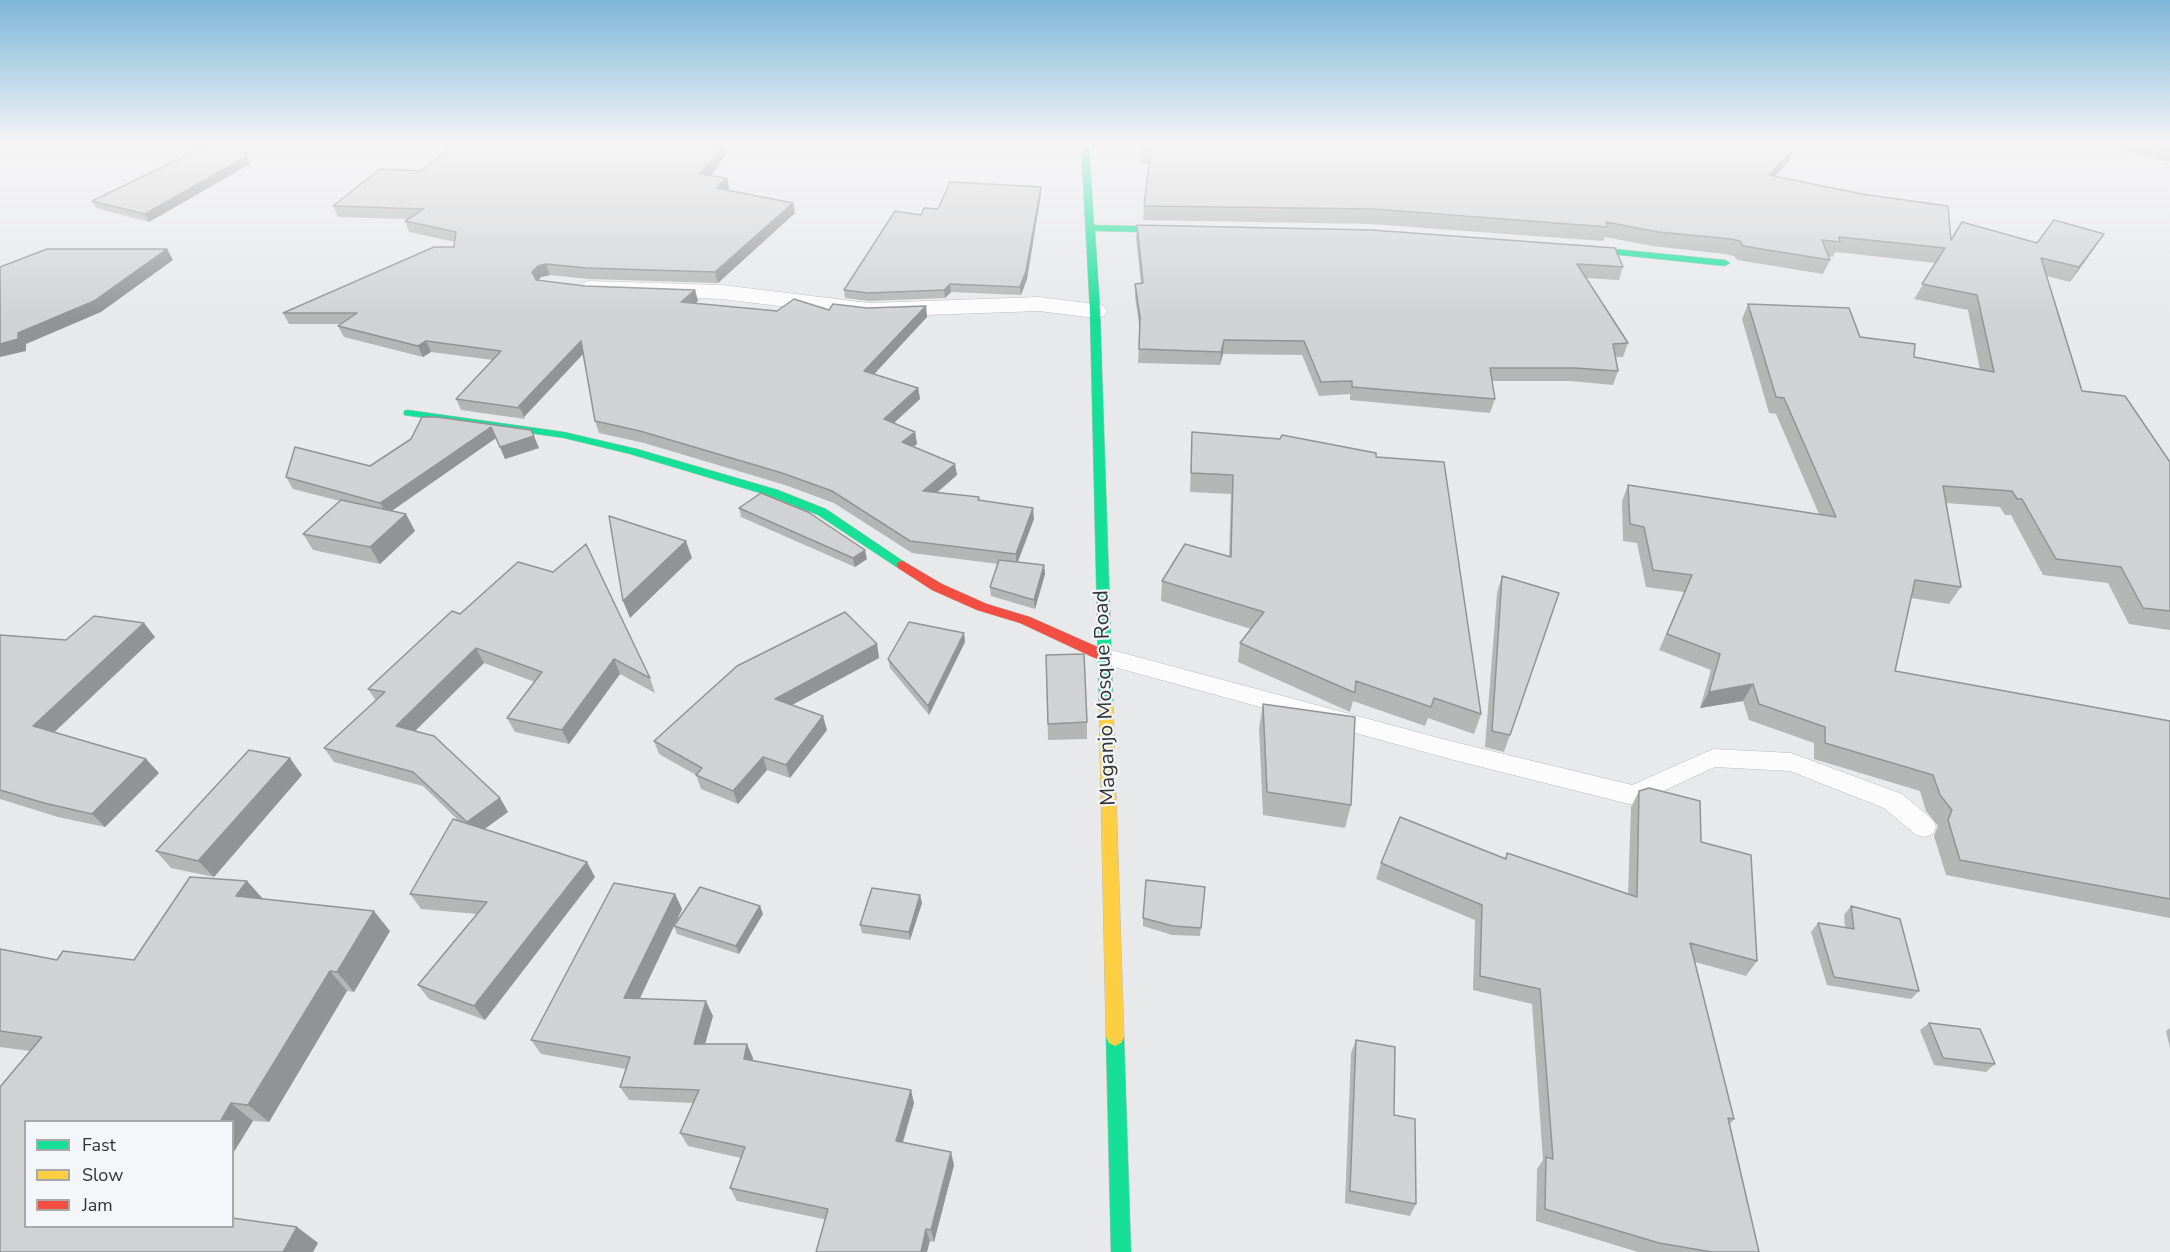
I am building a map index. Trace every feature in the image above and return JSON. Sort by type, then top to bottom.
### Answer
[{"type":"street","name":"Maganjo Mosque Road","points":[[1088,202],[1095,311],[1121,1252]]},
{"type":"street","points":[[1090,228],[1195,230]]},
{"type":"street","points":[[1556,246],[1725,263]]},
{"type":"street","points":[[569,286],[722,292],[869,310],[1039,304],[1095,311]]},
{"type":"street","points":[[408,413],[564,435],[654,457],[774,493],[822,512],[938,588],[982,607],[1025,620],[1104,656]]},
{"type":"lane","points":[[1104,656],[1454,751],[1633,795],[1713,758],[1791,762],[1893,801],[1924,827]]},
{"type":"building","points":[[98,202],[165,202],[145,214]]},
{"type":"building","points":[[338,202],[793,203],[715,272],[586,268],[546,264],[538,266],[532,272],[536,280],[585,286],[695,290],[681,302],[777,311],[794,299],[829,310],[833,304],[867,308],[926,306],[864,371],[918,388],[884,419],[915,432],[902,442],[955,464],[923,491],[979,497],[978,500],[1033,508],[1016,554],[910,541],[832,491],[782,473],[640,431],[595,421],[581,341],[519,406],[520,408],[456,399],[501,351],[426,341],[418,346],[338,326],[357,313],[283,313],[434,247],[454,247],[456,232],[405,221],[424,209],[333,206]]},
{"type":"building","points":[[941,202],[1038,202],[1026,271],[1020,287],[950,284],[944,290],[868,293],[844,290],[895,211],[921,215],[924,208],[938,209]]},
{"type":"building","points":[[1144,202],[1922,202],[1948,206],[1951,240],[1962,222],[2037,243],[2054,220],[2104,234],[2079,267],[2041,258],[2082,391],[2125,396],[2170,462],[2170,611],[2143,608],[2121,567],[2056,559],[2022,499],[2017,499],[2012,491],[1943,486],[1961,587],[1915,580],[1895,671],[2170,721],[2170,899],[1960,860],[1948,820],[1952,810],[1940,795],[1933,775],[1825,743],[1825,727],[1759,704],[1753,684],[1709,692],[1720,654],[1667,634],[1692,575],[1653,570],[1644,527],[1630,524],[1628,485],[1836,517],[1784,398],[1776,397],[1748,304],[1849,308],[1860,337],[1915,344],[1914,357],[1994,372],[1977,295],[1922,284],[1945,248],[1839,237],[1840,242],[1822,240],[1830,260],[1743,246],[1740,241],[1731,239],[1658,232],[1606,222],[1608,227],[1373,209],[1144,206]]},
{"type":"building","points":[[1137,225],[1372,230],[1615,248],[1623,267],[1577,264],[1628,343],[1613,344],[1618,371],[1575,368],[1490,368],[1495,399],[1352,387],[1352,381],[1321,382],[1304,341],[1224,340],[1221,352],[1139,349],[1140,317],[1135,284],[1143,283]]},
{"type":"building","points":[[47,249],[167,249],[94,301],[18,333],[18,339],[0,344],[0,267]]},
{"type":"building","points":[[422,417],[531,430],[534,436],[500,447],[491,427],[380,503],[286,477],[295,447],[370,466],[411,439]]},
{"type":"building","points":[[1192,432],[1280,439],[1282,435],[1376,453],[1376,457],[1444,462],[1481,714],[1434,698],[1431,707],[1356,681],[1355,692],[1353,692],[1240,643],[1264,612],[1162,581],[1185,544],[1231,557],[1233,475],[1191,473]]},
{"type":"building","points":[[761,493],[808,512],[865,550],[853,558],[739,508]]},
{"type":"building","points":[[341,500],[406,514],[370,547],[303,534]]},
{"type":"building","points":[[609,516],[686,541],[623,601]]},
{"type":"building","points":[[586,544],[650,678],[614,659],[562,730],[507,718],[542,672],[476,648],[396,726],[434,736],[500,798],[467,822],[413,772],[324,748],[385,692],[368,689],[452,611],[460,614],[518,562],[553,572]]},
{"type":"building","points":[[999,560],[1044,565],[1034,600],[990,587]]},
{"type":"building","points":[[1502,576],[1559,593],[1510,735],[1492,731]]},
{"type":"building","points":[[845,612],[877,644],[775,699],[823,716],[786,765],[763,757],[733,791],[696,775],[702,768],[654,741],[737,666]]},
{"type":"building","points":[[94,616],[144,623],[33,726],[146,759],[92,814],[0,790],[0,635],[66,640]]},
{"type":"building","points":[[909,622],[964,633],[928,706],[888,659]]},
{"type":"building","points":[[1084,654],[1087,722],[1048,724],[1046,655]]},
{"type":"building","points":[[1263,704],[1355,717],[1351,805],[1267,792]]},
{"type":"building","points":[[249,750],[290,758],[198,861],[156,851]]},
{"type":"building","points":[[1649,788],[1700,801],[1701,842],[1751,855],[1757,961],[1690,943],[1734,1119],[1728,1118],[1759,1252],[1712,1252],[1659,1243],[1545,1209],[1546,1157],[1553,1159],[1540,989],[1480,976],[1482,905],[1381,863],[1400,817],[1506,859],[1507,853],[1637,897],[1639,791]]},
{"type":"building","points":[[453,819],[587,862],[474,1006],[418,985],[487,902],[410,894]]},
{"type":"building","points":[[190,877],[247,881],[236,896],[374,911],[337,972],[330,971],[248,1105],[231,1103],[221,1120],[24,1120],[24,1228],[234,1228],[234,1218],[297,1227],[283,1252],[0,1252],[0,1087],[42,1037],[0,1031],[0,949],[57,960],[63,951],[134,960]]},
{"type":"building","points":[[1146,880],[1205,887],[1201,928],[1173,926],[1143,918]]},
{"type":"building","points":[[614,883],[675,894],[624,998],[706,1001],[694,1044],[747,1044],[744,1059],[911,1090],[896,1141],[951,1152],[931,1230],[926,1229],[921,1252],[816,1252],[828,1209],[730,1188],[745,1147],[680,1133],[699,1090],[620,1087],[630,1057],[531,1040]]},
{"type":"building","points":[[700,887],[760,906],[736,946],[674,926]]},
{"type":"building","points":[[872,888],[920,895],[909,932],[860,925]]},
{"type":"building","points":[[1851,906],[1900,919],[1919,991],[1834,977],[1818,923],[1854,929]]},
{"type":"building","points":[[1929,1023],[1980,1029],[1995,1064],[1943,1058]]},
{"type":"building","points":[[1356,1040],[1395,1047],[1394,1115],[1415,1119],[1416,1204],[1350,1191]]},
{"type":"traffic: fast","points":[[1088,202],[1095,311],[1106,703]]},
{"type":"traffic: fast","points":[[1090,228],[1181,230]]},
{"type":"traffic: fast","points":[[1574,248],[1725,263]]},
{"type":"traffic: fast","points":[[408,413],[564,435],[633,451],[774,493],[822,512],[903,565]]},
{"type":"traffic: fast","points":[[1115,1037],[1121,1252]]},
{"type":"traffic: slow","points":[[1106,703],[1115,1037]]},
{"type":"traffic: jam","points":[[903,565],[937,587],[982,607],[1025,620],[1104,656]]}]
